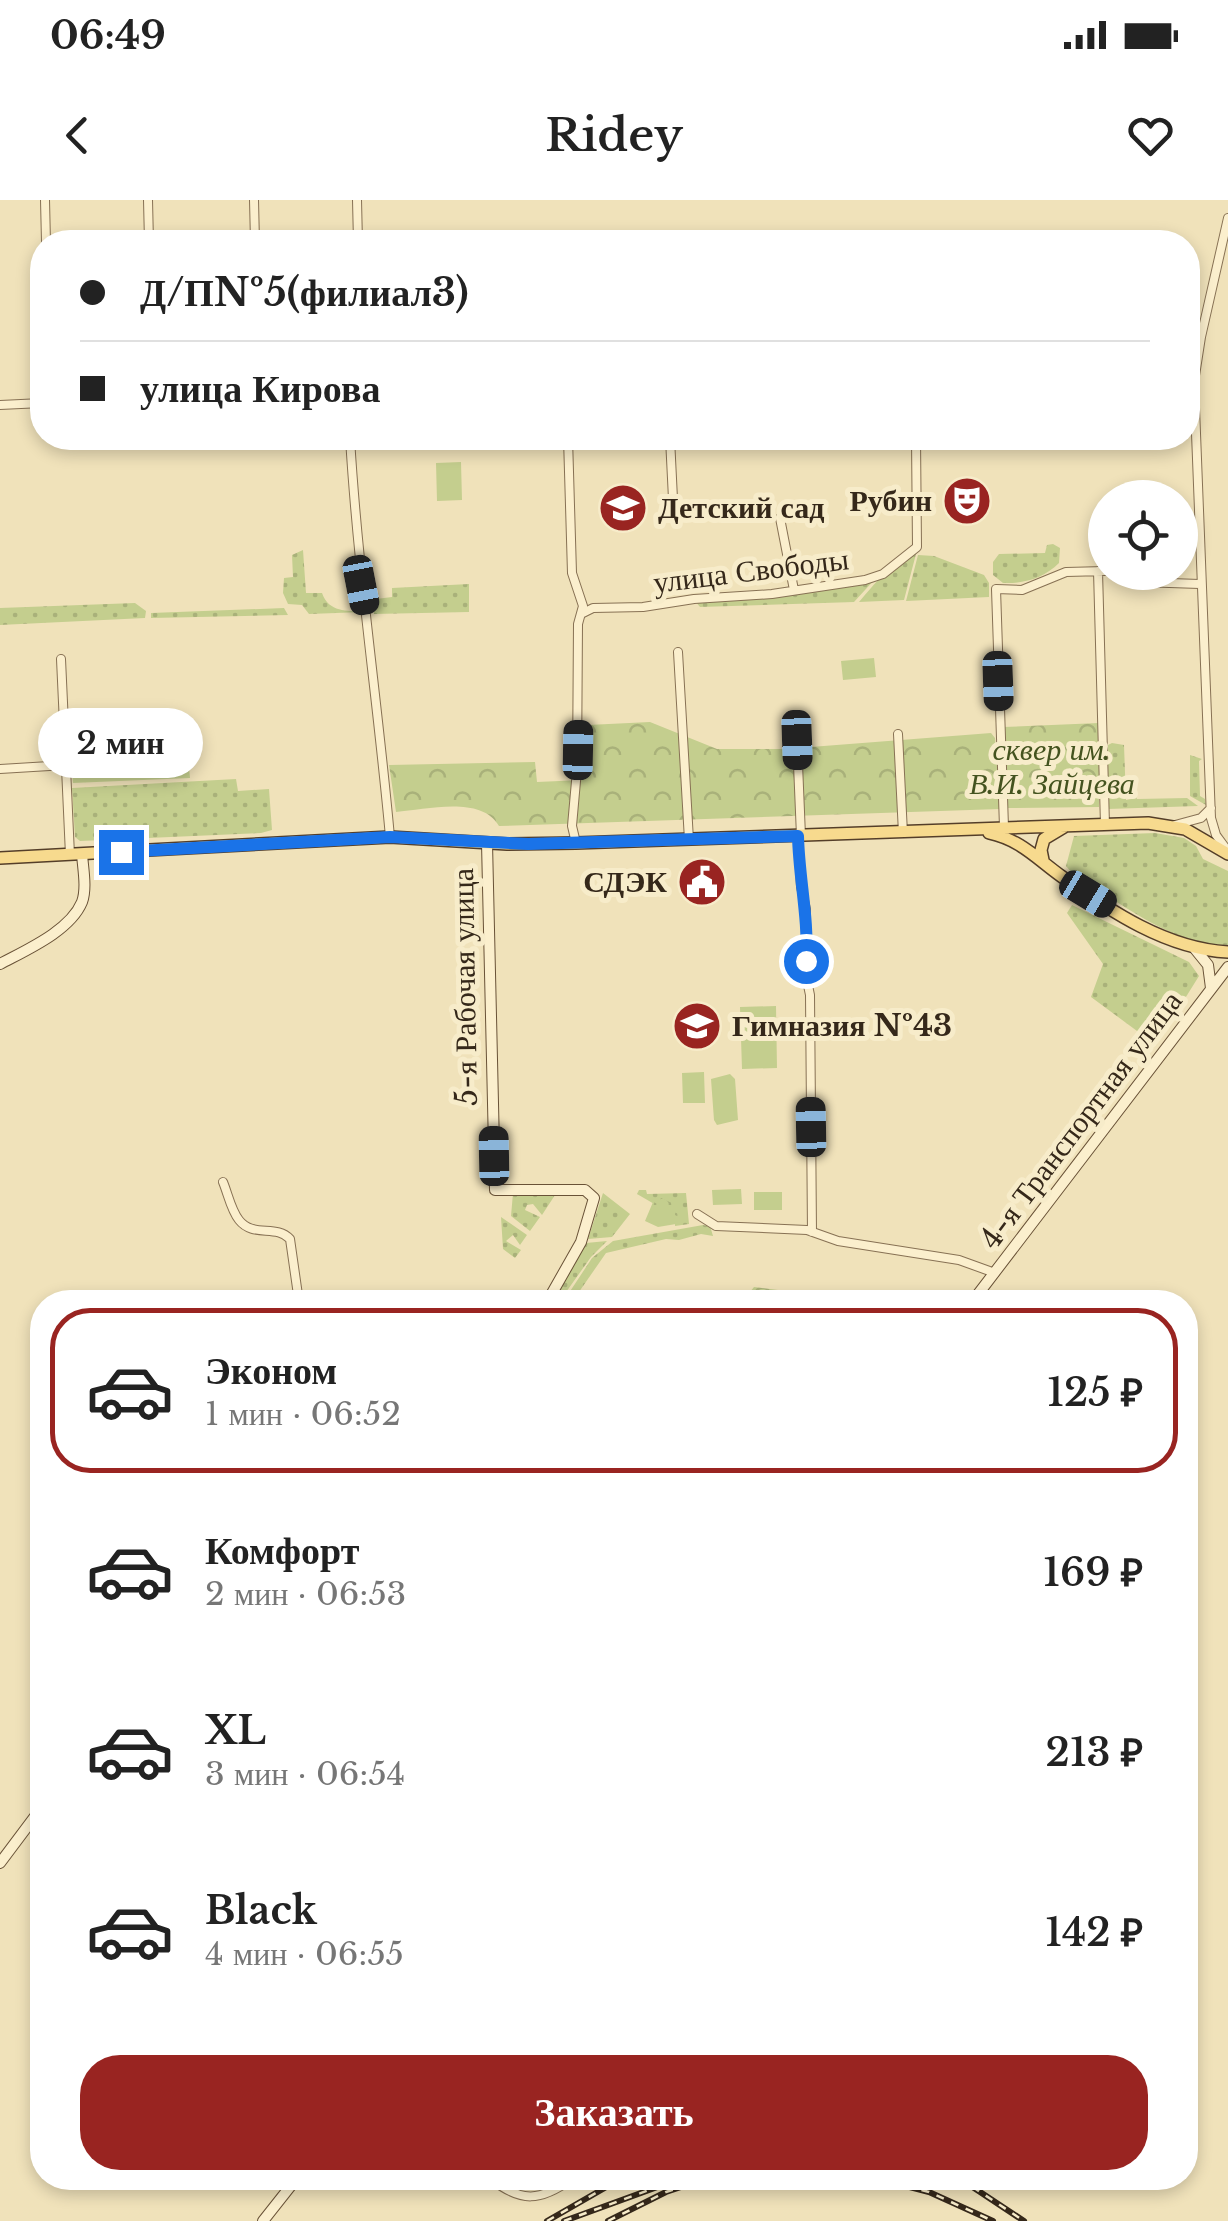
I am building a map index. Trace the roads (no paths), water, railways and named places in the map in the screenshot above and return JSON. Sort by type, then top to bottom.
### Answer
[{"type":"main road","points":[[1043,860],[1044,839],[1067,825]]},
{"type":"main road","points":[[0,858],[390,837],[576,844],[1067,825],[1173,825],[1228,853]]},
{"type":"main road","points":[[980,831],[1015,840],[1072,884],[1136,923],[1195,949],[1228,952]]},
{"type":"street","points":[[45,200],[46,230]]},
{"type":"street","points":[[148,200],[149,230]]},
{"type":"street","points":[[254,200],[255,230]]},
{"type":"street","points":[[358,200],[358,230]]},
{"type":"street","points":[[1200,338],[1228,218]]},
{"type":"street","points":[[0,405],[30,404]]},
{"type":"street","points":[[351,450],[361,585],[390,837]]},
{"type":"street","points":[[568,450],[572,574],[582,600],[572,826],[576,844]]},
{"type":"street","points":[[671,450],[673,499]]},
{"type":"street","name":"улица Свободы","points":[[581,614],[593,608],[655,606],[875,578],[917,547],[916,450]]},
{"type":"street","points":[[1195,450],[1211,808],[1214,830],[1228,853]]},
{"type":"street","points":[[780,518],[794,590]]},
{"type":"street","points":[[1004,827],[996,589],[1022,590],[1066,572],[1088,571]]},
{"type":"street","points":[[1101,590],[1105,825]]},
{"type":"street","points":[[678,652],[689,840]]},
{"type":"street","points":[[0,964],[72,917],[84,891],[66,764],[61,660]]},
{"type":"street","points":[[898,734],[904,833]]},
{"type":"street","points":[[797,740],[800,887],[806,909],[806,976],[810,995],[812,1232]]},
{"type":"street","points":[[0,769],[66,764]]},
{"type":"street","points":[[1173,825],[1201,818],[1211,808]]},
{"type":"street","name":"5-я Рабочая улица","points":[[487,843],[495,1190],[585,1190],[594,1198],[570,1266],[555,1290]]},
{"type":"street","points":[[1195,949],[1208,965],[1211,990]]},
{"type":"street","name":"4-я Транспортная улица","points":[[982,1290],[1228,967]]},
{"type":"street","points":[[223,1182],[238,1219],[250,1230],[281,1232],[290,1238],[296,1290]]},
{"type":"street","points":[[697,1214],[716,1226],[812,1232],[852,1244],[959,1260],[995,1273]]},
{"type":"street","points":[[0,1863],[30,1823]]},
{"type":"street","points":[[263,2221],[288,2190]]},
{"type":"street","points":[[507,2190],[530,2197],[553,2190]]},
{"type":"railway","points":[[547,2221],[601,2190]]},
{"type":"railway","points":[[564,2221],[649,2190]]},
{"type":"railway","points":[[608,2221],[672,2190]]},
{"type":"railway","points":[[921,2190],[993,2221]]},
{"type":"railway","points":[[977,2190],[1024,2221]]},
{"type":"place","name":"Рубин","points":[[967,501]]},
{"type":"place","name":"Детский сад","points":[[623,508]]},
{"type":"place","name":"СДЭК","points":[[702,882]]},
{"type":"place","name":"Гимназия №43","points":[[697,1026]]},
{"type":"park label","name":"сквер им. В.И. Зайцева","points":[[1052,767]]}]
